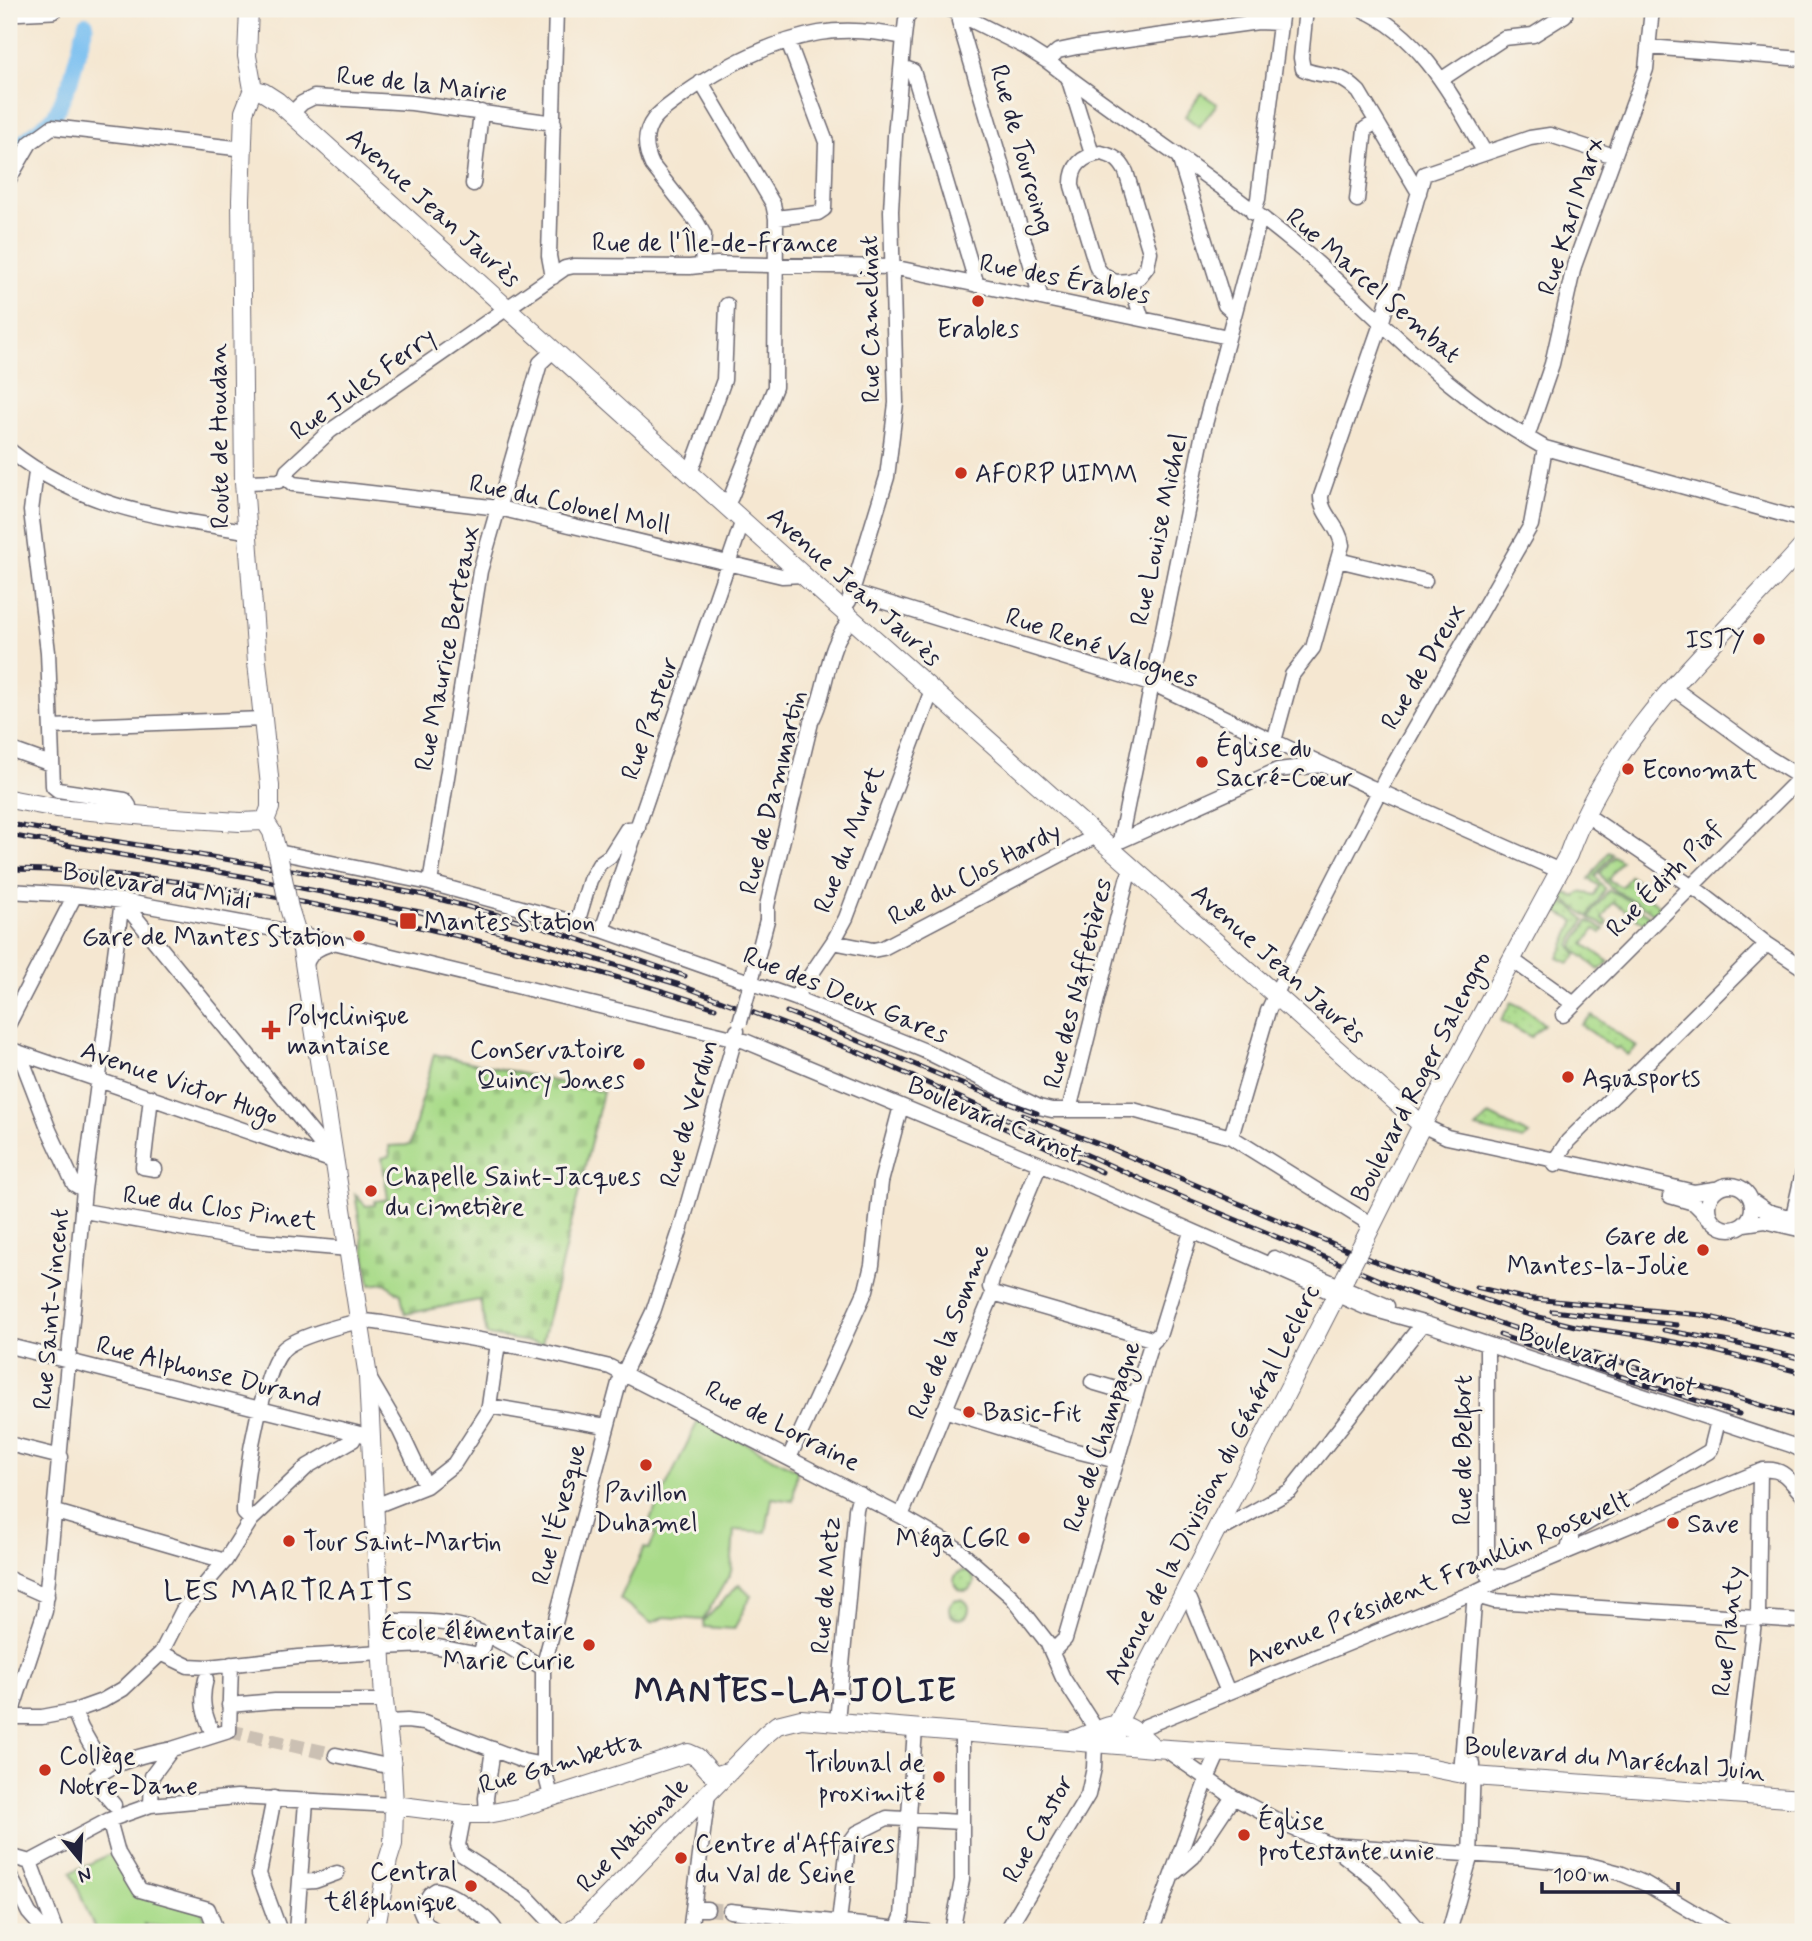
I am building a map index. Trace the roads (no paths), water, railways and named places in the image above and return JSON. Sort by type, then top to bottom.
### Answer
[{"type":"highway","points":[[9,11],[52,9]]},
{"type":"main road","name":"Route de Houdan","points":[[249,9],[247,56],[253,89],[244,112],[241,200],[244,482],[271,800],[269,815],[259,821]]},
{"type":"main road","name":"Avenue Jean Jaurès","points":[[253,89],[272,97],[1096,836],[1116,845],[1132,868],[1422,1125]]},
{"type":"main road","name":"Boulevard Roger Salengro","points":[[1341,1285],[1422,1125],[1522,938],[1531,911],[1603,779],[1625,748],[1803,546]]},
{"type":"main road","name":"Boulevard Roger Salengro","points":[[1676,691],[1803,557]]},
{"type":"main road","points":[[9,799],[57,808],[158,817],[259,821],[272,832],[304,970],[368,1377],[364,1434],[375,1506],[384,1701],[394,1805],[393,1844],[374,1932]]},
{"type":"main road","name":"Avenue de la Division du Général Leclerc","points":[[1113,1731],[1341,1285]]},
{"type":"main road","name":"Rue Nationale","points":[[570,1932],[715,1783],[778,1726],[801,1719],[1070,1741],[1113,1731]]},
{"type":"main road","points":[[1113,1731],[1160,1748]]},
{"type":"main road","name":"Boulevard du Maréchal Juin","points":[[1160,1748],[1734,1789],[1803,1799]]},
{"type":"main road","name":"Rue Gambetta","points":[[394,1805],[464,1814],[487,1814],[518,1808],[688,1753],[697,1757],[715,1783]]},
{"type":"main road","name":"Boulevard du Maréchal Juin","points":[[1734,1789],[1803,1788]]},
{"type":"street","points":[[553,277],[549,256],[556,9]]},
{"type":"street","points":[[1306,9],[1301,58],[1303,69],[1348,80],[1359,92],[1419,193]]},
{"type":"street","points":[[1361,9],[1379,16],[1407,39],[1442,79],[1485,153]]},
{"type":"street","name":"Rue Karl Marx","points":[[1527,438],[1552,364],[1574,266],[1646,69],[1652,9]]},
{"type":"street","name":"Rue Marcel Sembat","points":[[954,11],[1047,61],[1257,216],[1334,276],[1454,387],[1527,438],[1545,448],[1803,520]]},
{"type":"street","name":"Rue de Tourcoing","points":[[954,11],[1041,298]]},
{"type":"street","name":"Rue Camelinat","points":[[847,614],[848,603],[887,477],[896,403],[891,211],[908,14]]},
{"type":"street","points":[[1442,79],[1504,38],[1533,35],[1565,15]]},
{"type":"street","points":[[1047,61],[1058,51],[1077,47],[1258,22],[1281,16]]},
{"type":"street","name":"Rue Louise Michel","points":[[1116,845],[1204,428],[1257,216],[1281,16]]},
{"type":"street","points":[[702,265],[704,235],[652,165],[645,148],[654,119],[701,82],[743,58],[788,41],[843,30],[875,31],[904,37]]},
{"type":"street","points":[[776,218],[818,213],[824,209],[826,142],[788,41]]},
{"type":"street","points":[[1648,47],[1803,59]]},
{"type":"street","points":[[902,67],[913,71],[977,285]]},
{"type":"street","points":[[1068,77],[1092,154]]},
{"type":"street","points":[[701,82],[773,204],[776,218],[775,387],[726,505]]},
{"type":"street","name":"Rue de la Mairie","points":[[291,114],[302,103],[314,97],[412,103],[554,123]]},
{"type":"street","points":[[473,184],[481,112]]},
{"type":"street","points":[[1357,200],[1365,129],[1376,122]]},
{"type":"street","points":[[9,179],[30,143],[52,127],[244,149]]},
{"type":"street","points":[[1274,741],[1292,675],[1313,648],[1342,545],[1341,535],[1321,505],[1321,496],[1382,321],[1424,174],[1530,138],[1550,135],[1614,156]]},
{"type":"street","points":[[1092,154],[1113,156],[1122,163],[1150,252],[1147,267],[1139,277],[1130,281],[1115,282],[1097,268],[1072,186],[1071,174],[1077,164],[1092,154]]},
{"type":"street","points":[[1179,158],[1225,305],[1234,313]]},
{"type":"street","name":"Rue de l'Île-de-France","points":[[508,309],[565,268],[574,266],[775,264],[892,267]]},
{"type":"street","name":"Rue des Érables","points":[[892,267],[1228,337]]},
{"type":"street","points":[[1130,281],[1142,318]]},
{"type":"street","points":[[690,473],[724,380],[727,306]]},
{"type":"street","name":"Rue Jules Ferry","points":[[244,482],[279,481],[330,431],[508,309]]},
{"type":"street","name":"Rue Maurice Berteaux","points":[[430,883],[487,538],[499,508],[540,363],[554,350]]},
{"type":"street","name":"Rue de Dreux","points":[[1231,1137],[1275,995],[1380,791],[1531,525],[1545,448]]},
{"type":"street","points":[[9,450],[36,472],[87,497],[145,514],[247,531]]},
{"type":"street","points":[[36,472],[31,511],[48,652],[53,786],[58,790],[125,800],[133,813]]},
{"type":"street","name":"Rue du Colonel Moll","points":[[285,477],[293,484],[499,508],[782,576],[804,575]]},
{"type":"street","name":"Rue Pasteur","points":[[602,930],[743,520]]},
{"type":"street","points":[[1338,560],[1425,581]]},
{"type":"street","name":"Rue René Valognes","points":[[852,592],[1151,684],[1323,765],[1556,869]]},
{"type":"street","name":"Rue de Dammartin","points":[[740,1022],[767,920],[767,906],[811,722],[816,713],[826,670],[847,614]]},
{"type":"street","name":"Rue du Muret","points":[[795,998],[846,918],[932,690]]},
{"type":"street","points":[[1676,691],[1802,778]]},
{"type":"street","points":[[51,727],[263,719]]},
{"type":"street","points":[[9,748],[51,764]]},
{"type":"street","points":[[1278,771],[1286,762],[1289,749]]},
{"type":"street","points":[[1116,845],[1278,771],[1323,765]]},
{"type":"street","name":"Rue Édith Piaf","points":[[1563,1015],[1802,778]]},
{"type":"street","points":[[1582,821],[1691,886],[1803,968]]},
{"type":"street","points":[[577,923],[590,880],[600,863],[610,856],[627,828],[638,828]]},
{"type":"street","name":"Rue du Clos Hardy","points":[[833,942],[873,950],[883,948],[1096,836]]},
{"type":"street","name":"Rue des Deux Gares","points":[[279,856],[430,883],[602,930],[749,988],[795,998],[923,1050],[1039,1107],[1133,1110],[1231,1137],[1369,1232]]},
{"type":"street","name":"Rue des Naffetières","points":[[1069,1110],[1132,868]]},
{"type":"street","name":"Boulevard du Midi","points":[[9,891],[122,901],[296,933],[333,943]]},
{"type":"street","points":[[9,1023],[75,895]]},
{"type":"street","points":[[122,901],[336,1162]]},
{"type":"street","name":"Rue Saint-Vincent","points":[[9,1717],[14,1687],[45,1611],[84,1190],[122,901]]},
{"type":"street","points":[[304,970],[307,958],[316,950],[333,943]]},
{"type":"street","name":"Boulevard Carnot","points":[[333,943],[735,1038],[1040,1164],[1233,1250],[1341,1285],[1365,1307],[1803,1451]]},
{"type":"street","points":[[1555,1163],[1568,1141],[1767,944]]},
{"type":"street","points":[[1511,959],[1574,1004]]},
{"type":"street","name":"Rue de Verdun","points":[[623,1373],[657,1300],[680,1231],[740,1022]]},
{"type":"street","name":"Avenue Victor Hugo","points":[[9,1049],[336,1162]]},
{"type":"street","points":[[24,1055],[22,1060],[49,1130],[74,1184],[84,1190]]},
{"type":"street","points":[[151,1097],[143,1167],[155,1169]]},
{"type":"street","points":[[789,1458],[866,1290],[872,1265],[881,1182],[901,1106]]},
{"type":"street","points":[[1422,1125],[1447,1137],[1530,1156],[1695,1203],[1716,1225],[1730,1229],[1765,1221],[1797,1224]]},
{"type":"street","points":[[306,1152],[313,1145],[315,1135]]},
{"type":"street","points":[[1555,1163],[1694,1192],[1728,1184],[1736,1185],[1767,1211],[1797,1224]]},
{"type":"street","name":"Rue de la Somme","points":[[901,1516],[993,1293],[990,1287],[995,1271],[1040,1164]]},
{"type":"street","points":[[1797,1224],[1803,1172]]},
{"type":"street","points":[[1710,1219],[1707,1205],[1715,1189]]},
{"type":"street","points":[[1744,1224],[1751,1213],[1751,1200]]},
{"type":"street","name":"Rue du Clos Pinet","points":[[84,1211],[253,1241],[349,1249]]},
{"type":"street","name":"Rue de Champagne","points":[[1053,1651],[1065,1639],[1149,1352],[1160,1333],[1191,1232]]},
{"type":"street","points":[[993,1293],[1155,1340]]},
{"type":"street","points":[[251,1520],[244,1513],[248,1458],[272,1368],[283,1349],[325,1330],[361,1321]]},
{"type":"street","name":"Rue de Lorraine","points":[[361,1321],[498,1343],[610,1367],[901,1516],[955,1547],[975,1562],[1023,1610],[1053,1651],[1063,1678],[1113,1731]]},
{"type":"street","points":[[1217,1529],[1228,1527],[1290,1491],[1423,1324]]},
{"type":"street","points":[[375,1506],[426,1486],[454,1464],[487,1413],[498,1343]]},
{"type":"street","name":"Rue de Belfort","points":[[1487,1345],[1487,1568],[1488,1576],[1493,1578],[1508,1576]]},
{"type":"street","name":"Rue Alphonse Durand","points":[[9,1346],[364,1434]]},
{"type":"street","name":"Rue l'Évesque","points":[[551,1796],[544,1765],[542,1668],[606,1426],[623,1373]]},
{"type":"street","points":[[368,1377],[400,1431],[426,1486]]},
{"type":"street","points":[[1092,1382],[1136,1395]]},
{"type":"street","points":[[489,1406],[606,1426]]},
{"type":"street","points":[[944,1410],[1072,1450],[1117,1461]]},
{"type":"street","points":[[1568,1551],[1572,1532],[1712,1449],[1718,1421]]},
{"type":"street","points":[[9,1717],[42,1717],[75,1711],[102,1701],[123,1689],[161,1653],[183,1610],[225,1561],[251,1520],[308,1466],[364,1434]]},
{"type":"street","points":[[9,1444],[61,1457]]},
{"type":"street","points":[[1767,1470],[1784,1472],[1803,1495]]},
{"type":"street","name":"Avenue Président Franklin Roosevelt","points":[[1113,1731],[1146,1726],[1479,1594],[1508,1576],[1767,1470]]},
{"type":"street","name":"Rue Planty","points":[[1734,1789],[1756,1618],[1767,1470]]},
{"type":"street","name":"Rue de Metz","points":[[837,1722],[856,1509],[860,1494]]},
{"type":"street","points":[[56,1512],[225,1561]]},
{"type":"street","points":[[9,1578],[47,1596]]},
{"type":"street","points":[[1449,1932],[1471,1854],[1467,1769],[1474,1604],[1479,1594],[1494,1601],[1803,1621]]},
{"type":"street","points":[[1183,1595],[1190,1600],[1227,1692]]},
{"type":"street","points":[[381,1620],[429,1621],[465,1627],[486,1635],[542,1668]]},
{"type":"street","points":[[161,1653],[188,1666],[208,1667],[428,1645],[480,1655],[486,1635]]},
{"type":"street","points":[[114,1805],[97,1785],[96,1777],[105,1770],[151,1753],[229,1731],[231,1664]]},
{"type":"street","points":[[206,1679],[202,1709],[212,1734]]},
{"type":"street","points":[[229,1705],[275,1701],[384,1701]]},
{"type":"street","points":[[75,1711],[80,1728],[105,1770]]},
{"type":"street","points":[[387,1722],[424,1723],[523,1761],[544,1765]]},
{"type":"street","points":[[898,1928],[910,1818],[915,1729]]},
{"type":"street","name":"Rue Castor","points":[[1006,1932],[1088,1795],[1094,1768],[1113,1731]]},
{"type":"street","points":[[952,1932],[962,1880],[962,1733]]},
{"type":"street","points":[[1160,1748],[1233,1797],[1331,1845],[1376,1881],[1421,1932]]},
{"type":"street","points":[[150,1805],[152,1776],[172,1749]]},
{"type":"street","points":[[487,1814],[486,1798],[493,1749]]},
{"type":"street","points":[[1151,1932],[1219,1752]]},
{"type":"street","points":[[336,1755],[392,1767]]},
{"type":"street","points":[[690,1932],[700,1909],[715,1783]]},
{"type":"street","points":[[9,1856],[30,1862],[109,1820],[150,1805],[220,1797],[394,1805]]},
{"type":"street","points":[[1171,1875],[1193,1857],[1233,1797]]},
{"type":"street","points":[[270,1932],[278,1926],[260,1874],[274,1798]]},
{"type":"street","points":[[296,1932],[306,1802]]},
{"type":"street","points":[[839,1922],[848,1845],[857,1833],[886,1813],[910,1818],[961,1822]]},
{"type":"street","points":[[464,1814],[458,1845],[461,1854],[527,1897],[560,1932]]},
{"type":"street","points":[[109,1820],[118,1853],[140,1890],[208,1909],[217,1932]]},
{"type":"street","points":[[1331,1845],[1576,1864],[1620,1873],[1646,1884],[1727,1932]]},
{"type":"street","points":[[9,1874],[29,1913],[43,1929],[54,1927],[30,1862]]},
{"type":"street","points":[[300,1882],[315,1881],[337,1873]]},
{"type":"street","points":[[438,1932],[426,1924],[420,1910],[430,1894],[436,1890],[446,1891],[459,1900],[493,1925],[496,1932]]},
{"type":"street","points":[[730,1911],[928,1932]]},
{"type":"waterway","points":[[9,164],[23,142],[54,117],[70,82],[86,24]]},
{"type":"tunnel","points":[[229,1731],[336,1755]]},
{"type":"tunnel","points":[[707,1909],[730,1911]]},
{"type":"railway","points":[[9,824],[310,873],[424,895],[543,927],[685,976]]},
{"type":"railway","points":[[9,835],[247,877],[420,912],[539,942],[680,985],[858,1052],[1163,1189],[1410,1293],[1565,1345],[1803,1418]]},
{"type":"railway","points":[[9,869],[58,870],[156,879],[301,902],[518,951],[637,983],[715,1008]]},
{"type":"railway","points":[[787,1012],[1037,1113]]},
{"type":"railway","points":[[933,1096],[1102,1172]]},
{"type":"railway","points":[[1023,1115],[1112,1149],[1371,1260],[1523,1313],[1575,1326],[1700,1347],[1803,1373]]},
{"type":"railway","points":[[1476,1287],[1523,1298],[1701,1315],[1803,1339]]},
{"type":"railway","points":[[1552,1311],[1677,1325]]},
{"type":"railway","points":[[1664,1330],[1803,1359]]},
{"type":"railway","points":[[1500,1335],[1739,1414]]},
{"type":"place","name":"Erables","points":[[978,301]]},
{"type":"place","name":"AFORP UIMM","points":[[961,473]]},
{"type":"place","name":"ISTY","points":[[1759,639]]},
{"type":"place","name":"Église du Sacré-Cœur","points":[[1202,762]]},
{"type":"place","name":"Economat","points":[[1628,769]]},
{"type":"place","name":"Mantes Station","points":[[408,921]]},
{"type":"place","name":"Gare de Mantes Station","points":[[359,936]]},
{"type":"place","name":"Polyclinique mantaise","points":[[271,1030]]},
{"type":"place","name":"Conservatoire Quincy Jones","points":[[639,1064]]},
{"type":"place","name":"Aquasports","points":[[1568,1077]]},
{"type":"place","name":"Chapelle Saint-Jacques du cimetière","points":[[371,1191]]},
{"type":"place","name":"Gare de Mantes-la-Jolie","points":[[1703,1250]]},
{"type":"place","name":"Basic-Fit","points":[[969,1412]]},
{"type":"place","name":"Pavillon Duhamel","points":[[646,1465]]},
{"type":"place","name":"Save","points":[[1673,1523]]},
{"type":"place","name":"Méga CGR","points":[[1024,1538]]},
{"type":"place","name":"Tour Saint-Martin","points":[[289,1541]]},
{"type":"place","name":"École élémentaire Marie Curie","points":[[589,1645]]},
{"type":"place","name":"Collège Notre-Dame","points":[[45,1770]]},
{"type":"place","name":"Tribunal de proximité","points":[[939,1777]]},
{"type":"place","name":"Église protestante unie","points":[[1244,1835]]},
{"type":"place","name":"Centre d'Affaires du Val de Seine","points":[[681,1858]]},
{"type":"place","name":"Central téléphonique","points":[[471,1886]]},
{"type":"district","name":"LES MARTRAITS","points":[[289,1590]]},
{"type":"district","name":"MANTES-LA-JOLIE","points":[[796,1689]]}]
